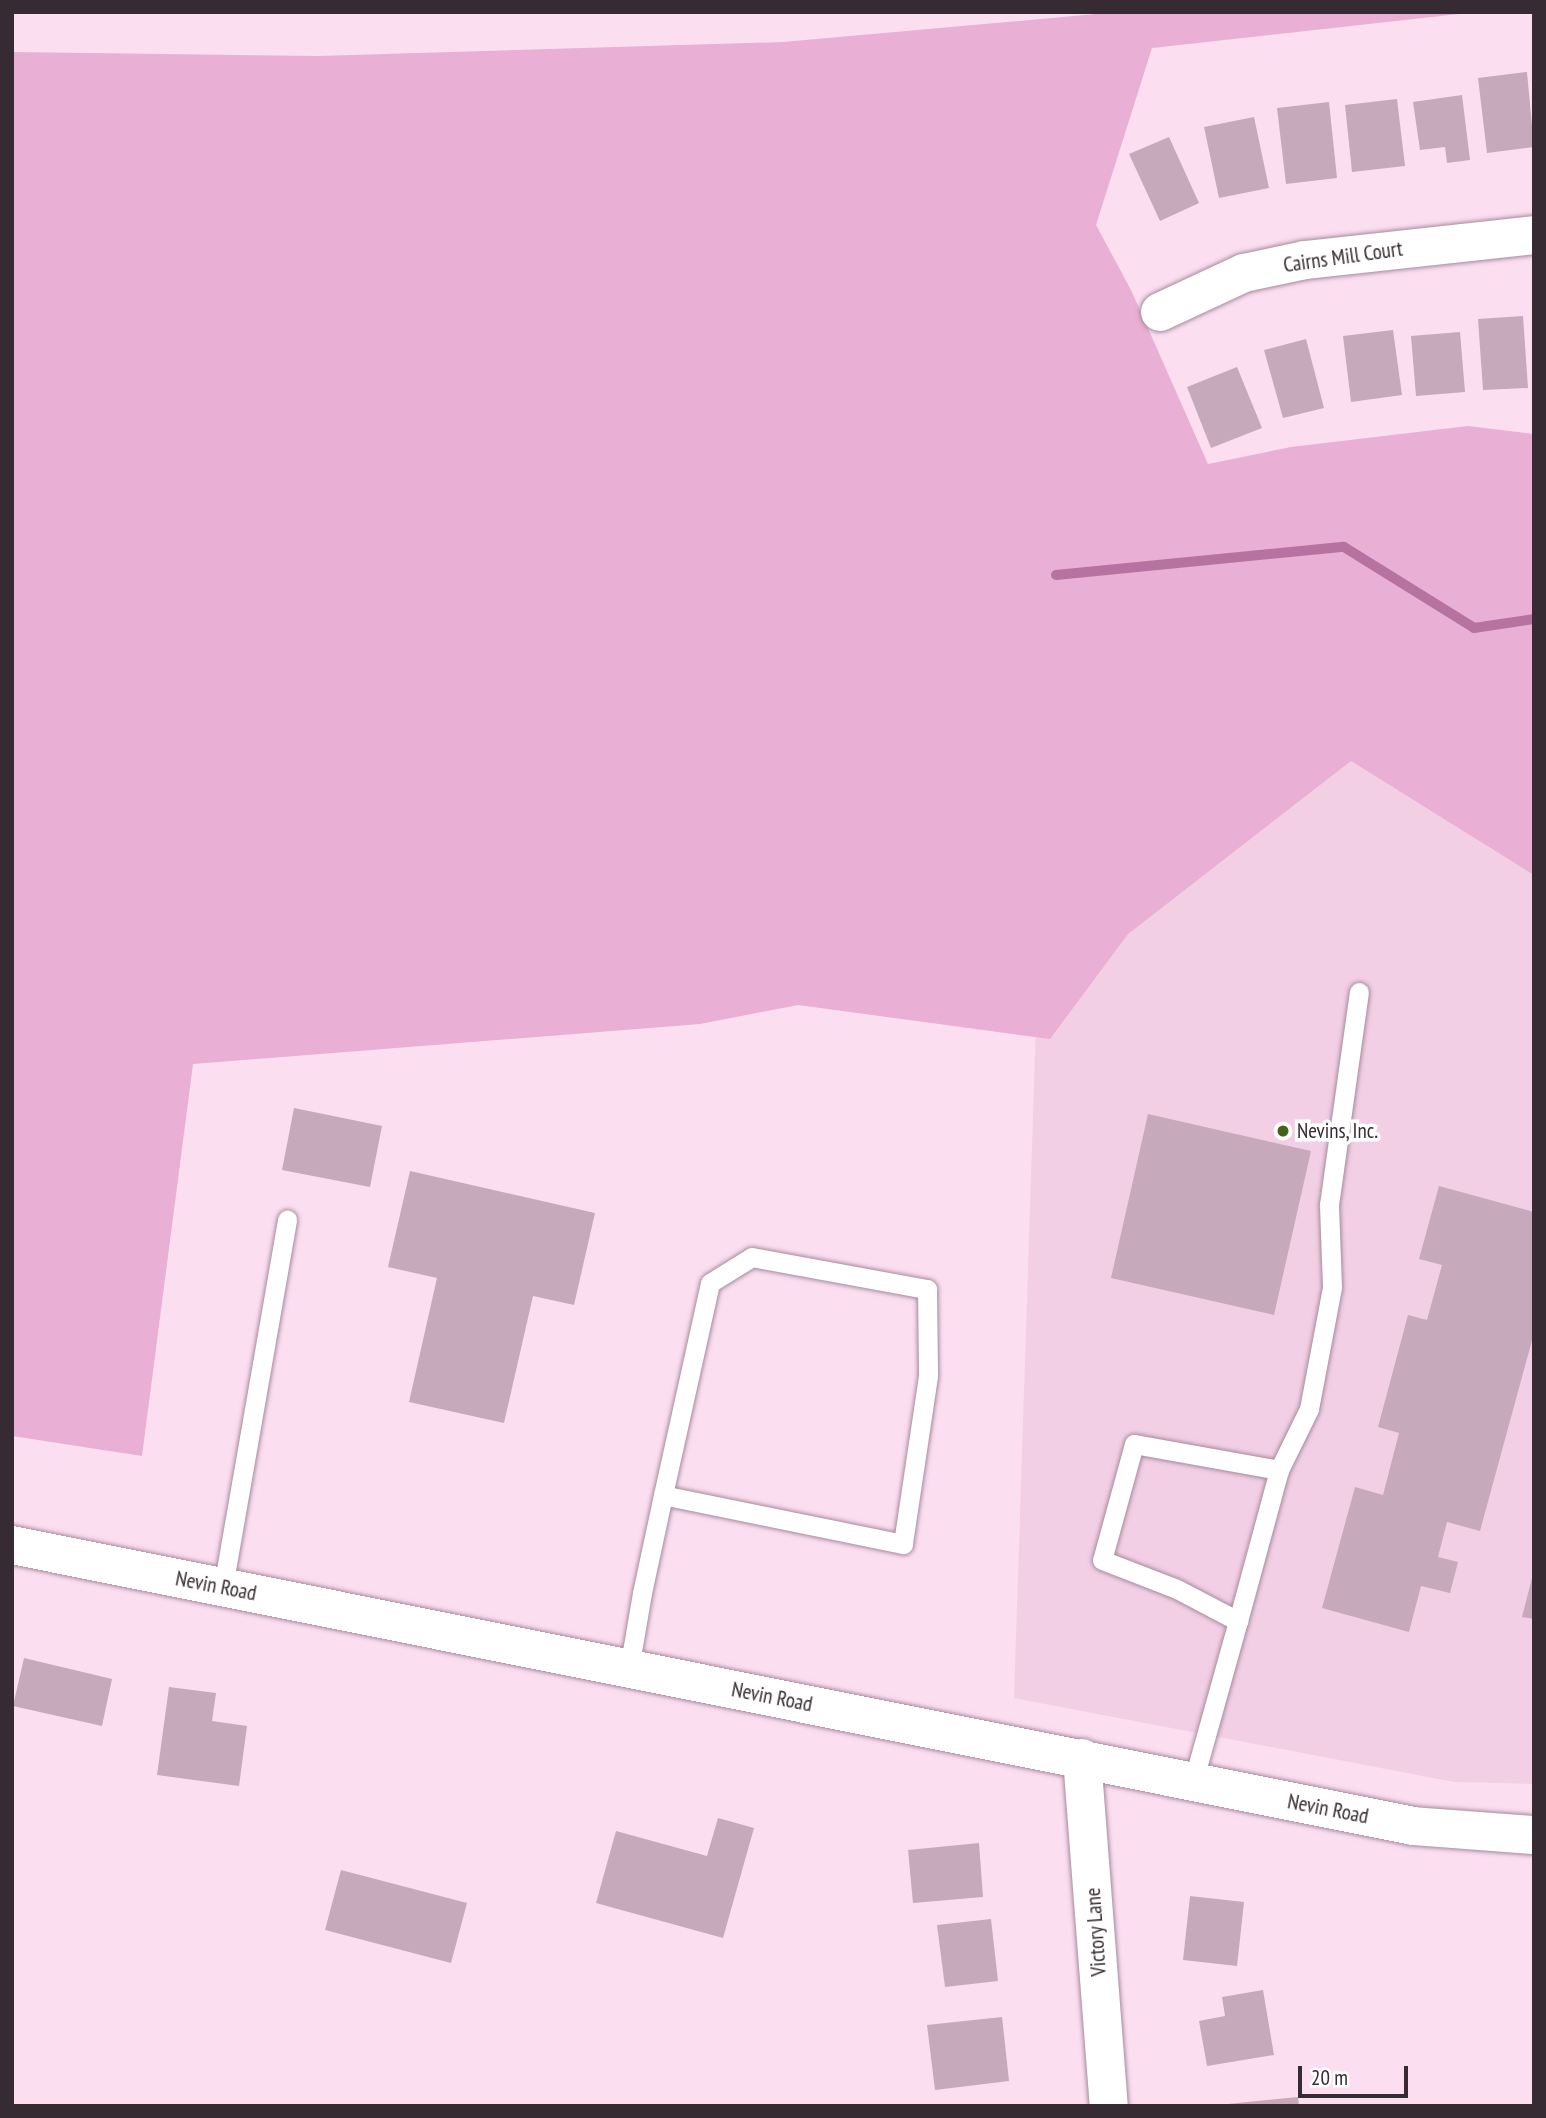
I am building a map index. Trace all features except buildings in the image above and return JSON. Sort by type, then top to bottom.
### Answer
[{"type":"street","name":"Cairns Mill Court","points":[[1160,312],[1256,270],[1331,257],[1534,235]]},
{"type":"street","name":"Nevin Road","points":[[12,1545],[1413,1826],[1534,1835]]},
{"type":"street","name":"Victory Lane","points":[[1082,1758],[1110,2106]]},
{"type":"lane","points":[[1193,1782],[1279,1470],[1309,1409],[1332,1287],[1329,1205],[1359,992]]},
{"type":"lane","points":[[223,1587],[287,1220]]},
{"type":"lane","points":[[629,1669],[663,1495],[710,1283],[752,1257],[927,1289],[928,1376],[903,1544],[663,1495]]},
{"type":"lane","points":[[1238,1621],[1177,1589],[1102,1560],[1134,1444],[1279,1470]]},
{"type":"shaded area","points":[[1118,12],[1477,12],[1152,48],[1096,225],[1131,290],[1208,464],[1291,447],[1468,426],[1534,434],[1534,875],[1351,761],[1128,934],[1050,1039],[798,1005],[700,1024],[193,1064],[142,1456],[12,1436],[12,52],[318,56],[783,42]]},
{"type":"shaded area","name":"Nevins, Inc.","points":[[1052,532],[1534,565],[1534,1784],[1454,1782],[1014,1698]]},
{"type":"waterway","points":[[1056,575],[1344,547],[1474,628],[1534,619]]},
{"type":"place","name":"Nevins, Inc.","points":[[1283,1131]]}]
